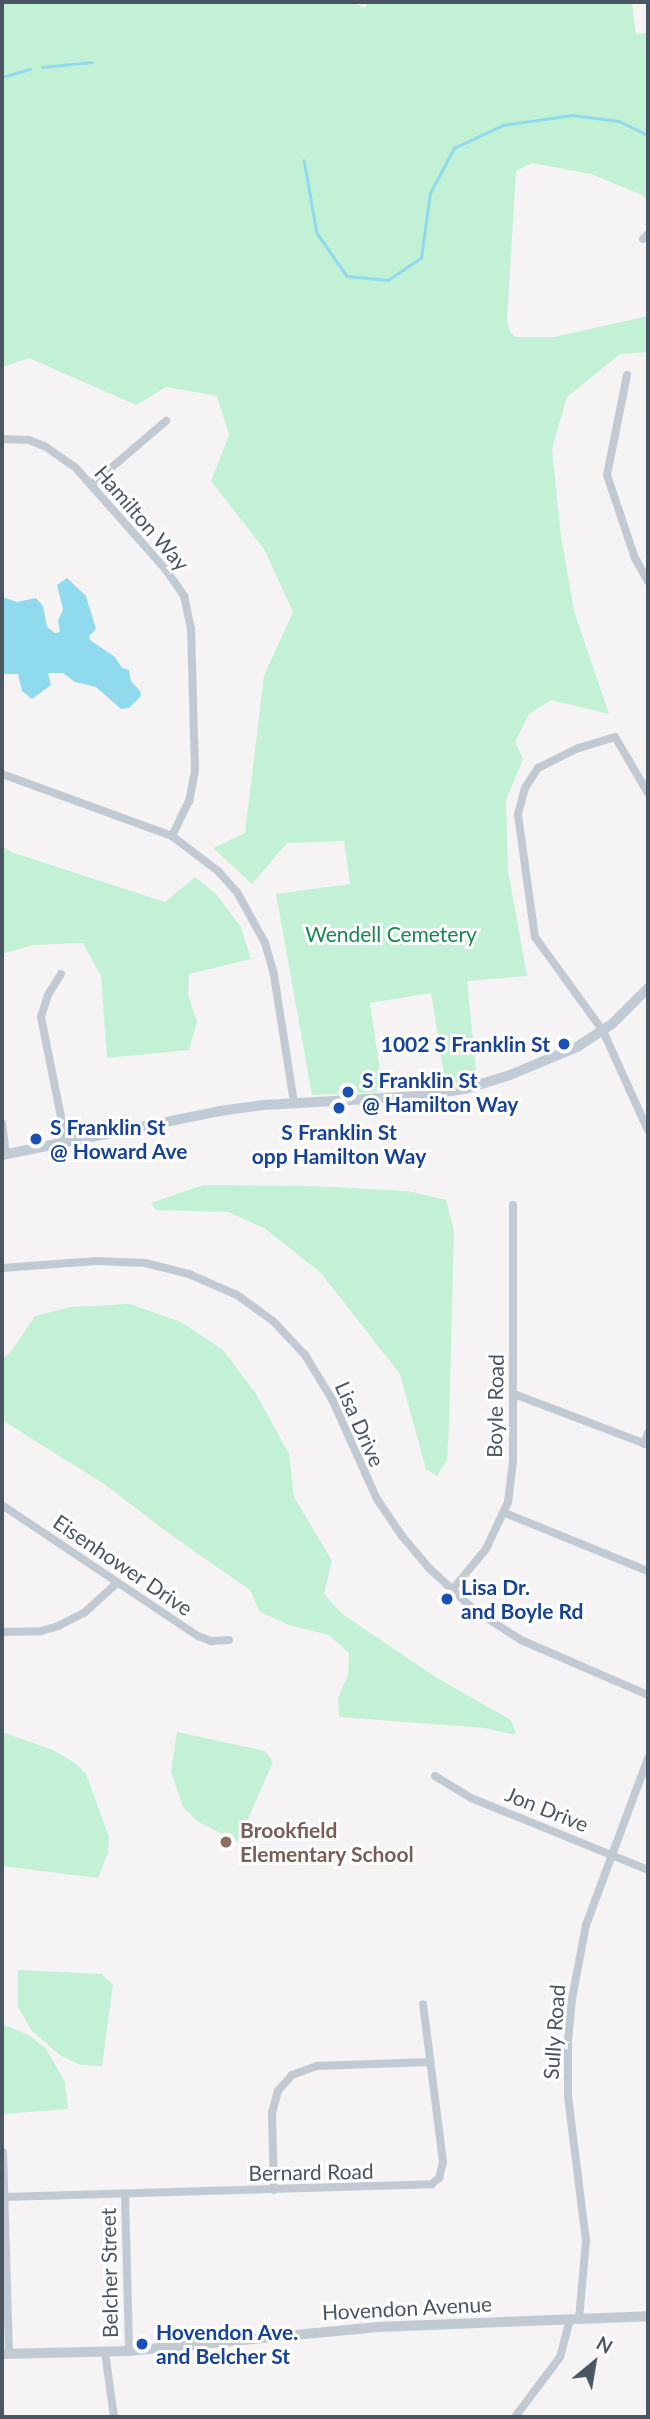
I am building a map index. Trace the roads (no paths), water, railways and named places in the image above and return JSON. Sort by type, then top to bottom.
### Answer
[{"type":"main road","points":[[4,1154],[220,1111],[294,1103],[419,1096],[466,1089],[546,1061],[603,1031],[648,988]]},
{"type":"street","points":[[627,375],[607,475],[635,558],[648,581]]},
{"type":"street","points":[[91,485],[166,421]]},
{"type":"street","name":"Hamilton Way","points":[[2,439],[29,440],[68,461],[176,583],[188,611],[195,771],[189,800],[172,836]]},
{"type":"street","points":[[648,793],[645,782],[615,737],[578,748],[538,768],[525,788],[518,814],[535,937],[603,1031],[648,1131]]},
{"type":"street","points":[[2,774],[172,836],[224,878],[252,915],[265,943],[274,975],[294,1103]]},
{"type":"street","points":[[61,974],[48,995],[41,1017],[66,1142]]},
{"type":"street","points":[[2,1123],[4,1154]]},
{"type":"street","name":"Boyle Road","points":[[452,1590],[480,1558],[505,1513],[513,1461],[513,1205]]},
{"type":"street","name":"Lisa Drive","points":[[2,1268],[97,1261],[145,1263],[212,1282],[255,1307],[291,1339],[311,1364],[332,1399],[377,1499],[409,1545],[452,1590],[521,1640],[648,1695]]},
{"type":"street","points":[[514,1394],[646,1445],[648,1433]]},
{"type":"street","name":"Eisenhower Drive","points":[[2,1505],[198,1636],[211,1641],[229,1640]]},
{"type":"street","points":[[505,1513],[648,1571]]},
{"type":"street","points":[[2,1632],[41,1631],[58,1626],[84,1613],[117,1583]]},
{"type":"street","name":"Sully Road","points":[[515,2417],[560,2357],[574,2319],[586,2241],[569,2109],[568,2041],[583,1940],[611,1854],[648,1758]]},
{"type":"street","name":"Jon Drive","points":[[435,1776],[471,1798],[648,1870]]},
{"type":"street","name":"Bernard Road","points":[[5,2197],[423,2187],[439,2178],[443,2162],[423,2004]]},
{"type":"street","points":[[274,2190],[272,2113],[278,2091],[292,2075],[317,2066],[430,2062]]},
{"type":"street","points":[[3,2152],[5,2354]]},
{"type":"street","name":"Belcher Street","points":[[125,2194],[129,2351]]},
{"type":"street","name":"Hovendon Avenue","points":[[5,2354],[129,2351],[353,2328],[648,2316]]},
{"type":"street","points":[[105,2352],[114,2417]]},
{"type":"water","points":[[67,578],[86,596],[96,629],[89,636],[90,640],[115,657],[122,668],[129,670],[131,681],[140,691],[141,696],[129,708],[121,709],[96,687],[75,682],[63,673],[48,673],[51,685],[32,699],[22,691],[18,674],[2,674],[2,597],[17,602],[36,598],[43,606],[47,627],[55,633],[60,632],[58,621],[63,609],[57,585]]},
{"type":"waterway","points":[[42,67],[92,62]]},
{"type":"waterway","points":[[2,77],[30,69]]},
{"type":"waterway","points":[[304,160],[317,233],[347,276],[388,280],[421,258],[430,193],[454,148],[503,125],[572,115],[619,121],[648,135]]},
{"type":"place","name":"1002 S Franklin St","points":[[564,1044]]},
{"type":"place","name":"S Franklin St @ Hamilton Way","points":[[348,1092]]},
{"type":"place","name":"S Franklin St opp Hamilton Way","points":[[339,1108]]},
{"type":"place","name":"S Franklin St @ Howard Ave","points":[[36,1139]]},
{"type":"place","name":"Lisa Dr. and Boyle Rd","points":[[447,1599]]},
{"type":"place","name":"Brookfield Elementary School","points":[[226,1842]]},
{"type":"place","name":"Hovendon Ave. and Belcher St","points":[[142,2344]]},
{"type":"park label","name":"Wendell Cemetery","points":[[391,934]]}]
